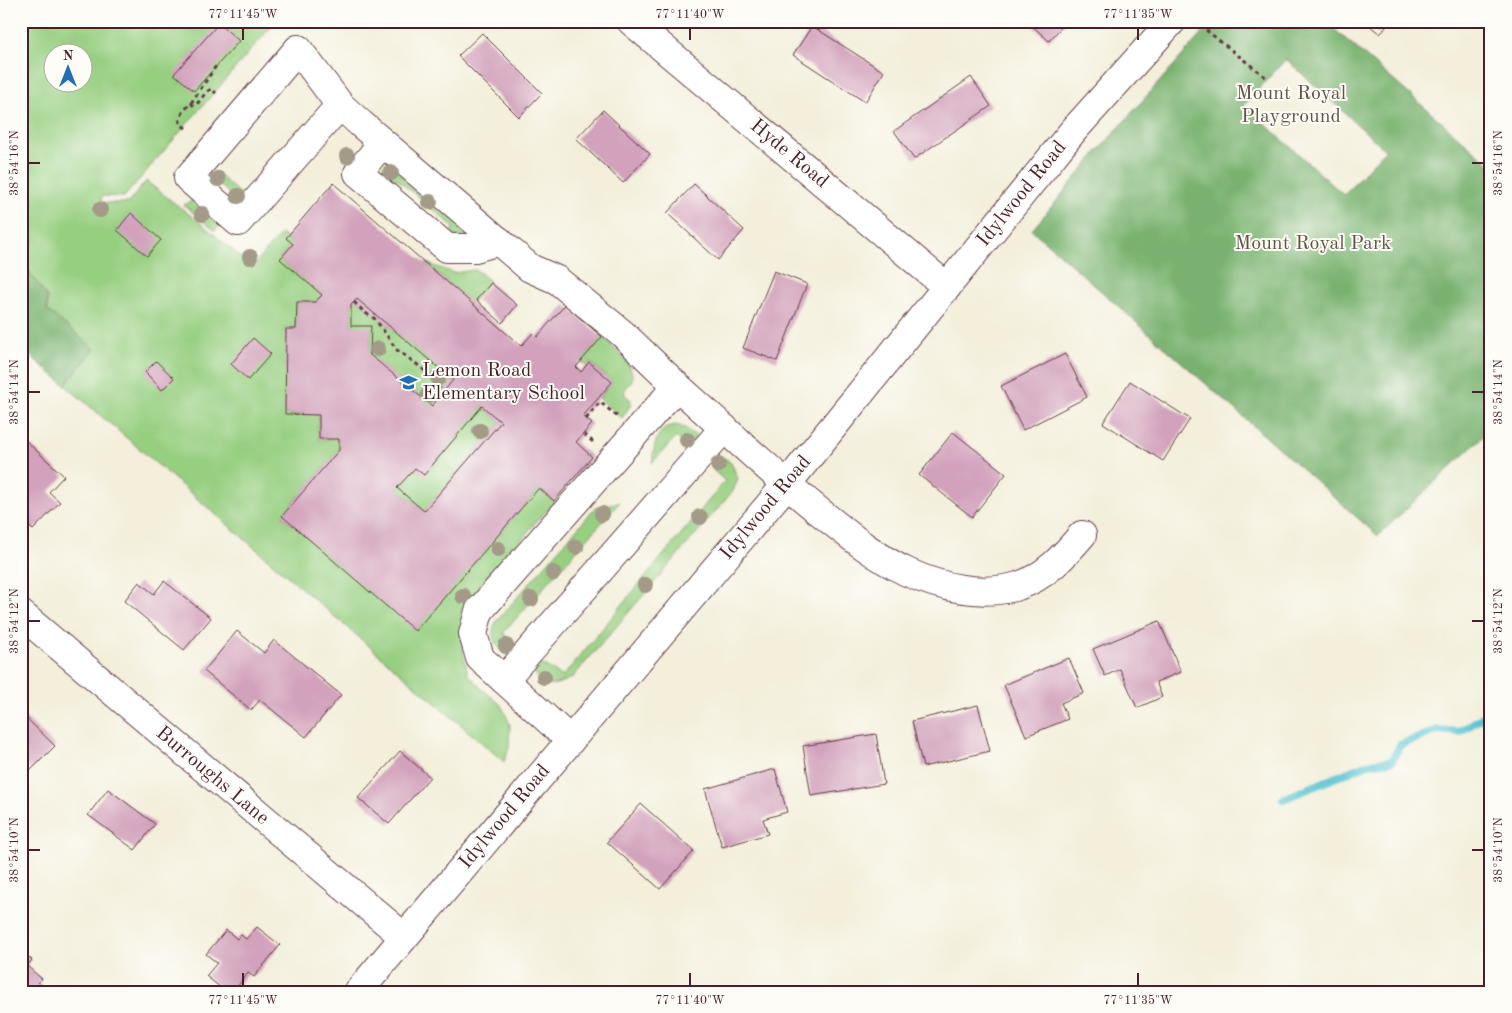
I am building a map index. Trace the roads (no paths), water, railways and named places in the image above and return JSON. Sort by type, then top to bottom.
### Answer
[{"type":"main road","name":"Hyde Road","points":[[631,21],[947,287]]},
{"type":"main road","name":"Idylwood Road","points":[[358,992],[786,485],[1073,131],[1167,23]]},
{"type":"main road","points":[[340,105],[238,222],[188,178],[298,49],[340,105],[382,143],[530,268],[557,280],[623,334],[786,485],[847,534],[878,555],[906,571],[936,583],[968,590],[995,590],[1018,586],[1042,575],[1060,561],[1082,536]]},
{"type":"main road","points":[[382,143],[358,173],[447,248],[475,248],[499,242]]},
{"type":"main road","points":[[570,740],[480,658],[474,634],[479,611],[677,386]]},
{"type":"main road","points":[[504,680],[724,428]]},
{"type":"main road","name":"Burroughs Lane","points":[[21,614],[404,938]]},
{"type":"waterway","points":[[1283,799],[1368,764],[1392,761],[1400,745],[1438,730],[1459,732],[1491,712]]},
{"type":"place","name":"Lemon Road Elementary School","points":[[408,382]]},
{"type":"park label","name":"Mount Royal Playground","points":[[1291,106]]},
{"type":"park label","name":"Mount Royal Park","points":[[1313,244]]}]
